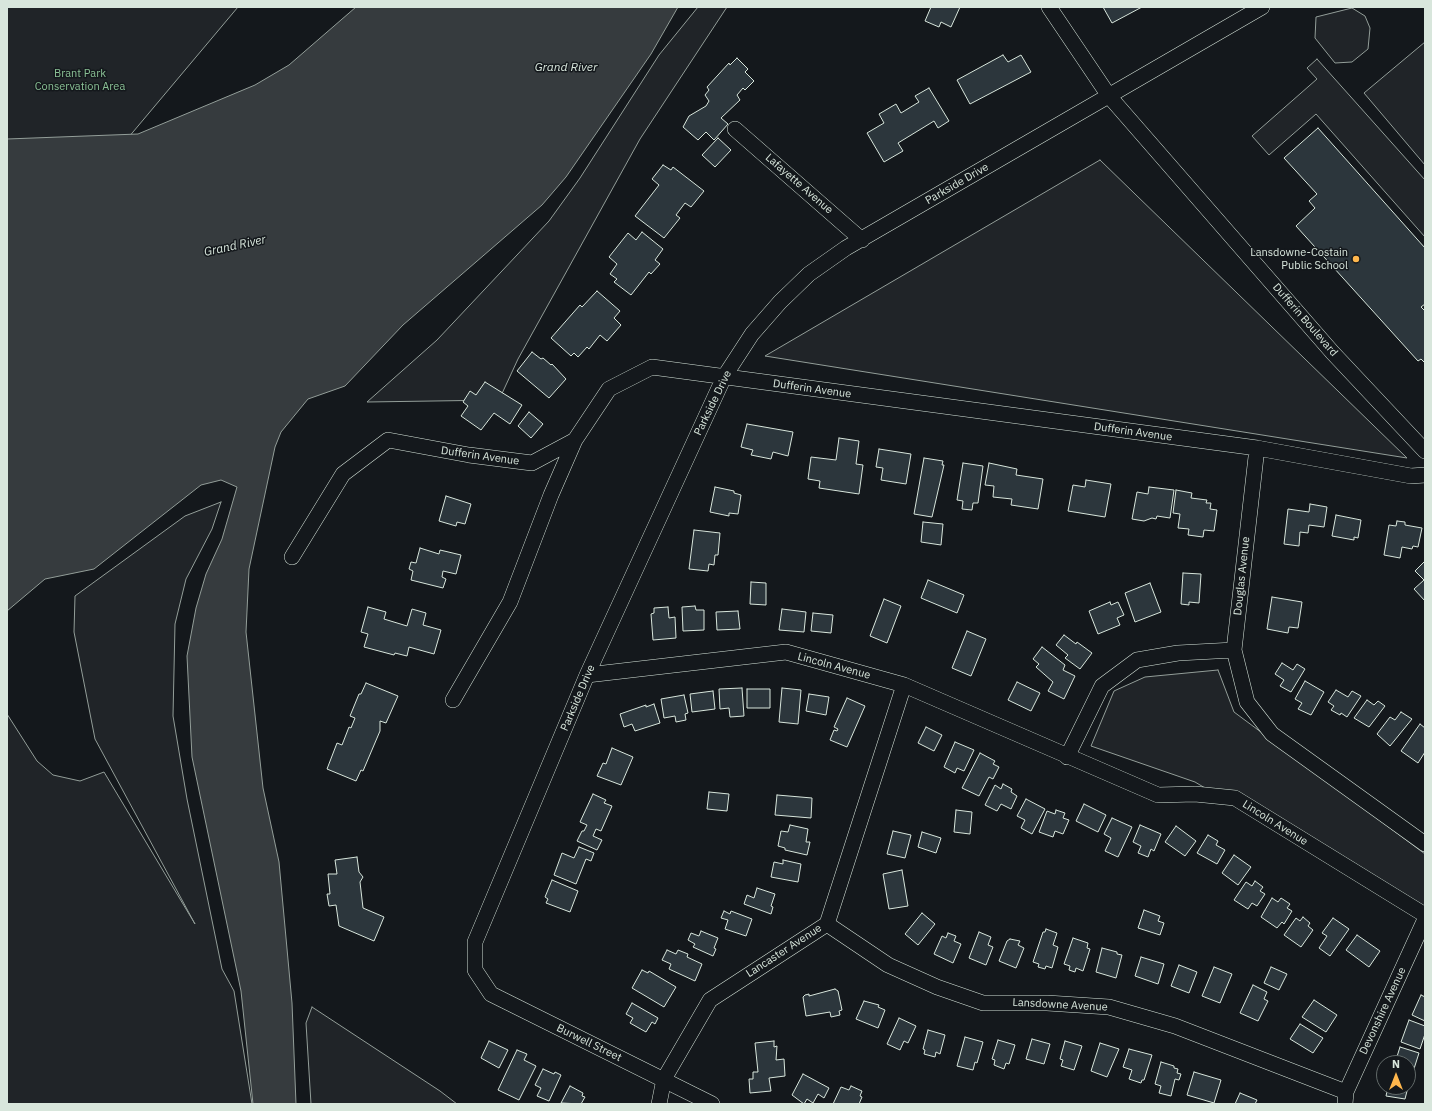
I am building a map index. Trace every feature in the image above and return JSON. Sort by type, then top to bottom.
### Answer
[{"type":"street","name":"Dufferin Boulevard","points":[[1049,7],[1109,96],[1332,352],[1425,451]]},
{"type":"street","name":"Parkside Drive","points":[[476,970],[475,942],[587,675],[724,377],[752,334],[780,302],[809,274],[862,240],[1262,7]]},
{"type":"street","name":"Lafayette Avenue","points":[[735,129],[862,240]]},
{"type":"street","name":"Dufferin Avenue","points":[[292,557],[343,474],[388,440],[469,455],[532,463],[575,440],[609,389],[652,367],[1257,448],[1410,476],[1425,475]]},
{"type":"street","points":[[453,700],[510,602],[551,495],[575,440]]},
{"type":"street","name":"Douglas Avenue","points":[[1257,448],[1234,650],[1247,702],[1272,734],[1425,844]]},
{"type":"street","points":[[1067,757],[1102,686],[1137,660],[1178,653],[1234,650]]},
{"type":"street","name":"Lincoln Avenue","points":[[587,675],[786,652],[904,685],[1067,757],[1158,795],[1195,794],[1235,798],[1425,915]]},
{"type":"street","name":"Lancaster Avenue","points":[[659,1104],[664,1079],[710,1000],[827,924],[904,685]]},
{"type":"street","name":"Devonshire Avenue","points":[[1345,1098],[1425,919]]},
{"type":"street","name":"Lansdowne Avenue","points":[[827,924],[888,965],[937,987],[983,1003],[1047,1003],[1109,1007],[1175,1026],[1345,1098]]},
{"type":"street","name":"Burwell Street","points":[[476,970],[491,994],[712,1104]]},
{"type":"green space","name":"Brant Park Conservation Area","points":[[7,7],[238,7],[7,282]]},
{"type":"green space","points":[[698,7],[727,7],[640,139],[518,359],[499,400],[367,402],[437,340],[549,221],[580,178],[659,55]]},
{"type":"green space","points":[[1352,8],[1365,16],[1370,28],[1368,49],[1352,62],[1335,63],[1315,38],[1316,17]]},
{"type":"green space","points":[[1425,42],[1425,165],[1364,93]]},
{"type":"green space","points":[[1317,59],[1425,180],[1425,237],[1316,114],[1269,155],[1252,136],[1317,79],[1307,68]]},
{"type":"green space","points":[[1100,160],[1407,458],[765,356]]},
{"type":"green space","points":[[221,502],[212,529],[186,579],[175,624],[173,716],[187,799],[222,969],[234,991],[252,1104],[7,1104],[7,714],[37,761],[53,775],[80,781],[104,772],[195,924],[95,739],[74,632],[75,596],[185,516]]},
{"type":"green space","points":[[1218,670],[1234,712],[1425,854],[1425,911],[1420,916],[1195,782],[1091,746],[1114,691],[1145,677]]},
{"type":"green space","points":[[312,1007],[440,1091],[457,1104],[311,1104],[306,1023]]},
{"type":"water","name":"Grand River","points":[[356,7],[678,7],[651,54],[566,177],[542,205],[403,325],[345,386],[308,399],[281,432],[275,447],[249,569],[246,632],[263,788],[279,862],[292,1003],[296,1104],[253,1104],[241,991],[192,757],[187,656],[196,608],[206,574],[222,539],[237,487],[221,480],[201,485],[94,569],[45,579],[7,611],[7,139],[138,134],[255,85],[289,65]]},
{"type":"building","points":[[931,7],[960,7],[951,27],[941,22],[939,27],[925,21]]},
{"type":"building","points":[[1103,7],[1142,7],[1112,23]]},
{"type":"building","points":[[1003,55],[1008,62],[1021,55],[1031,72],[970,104],[957,80]]},
{"type":"building","points":[[737,58],[748,69],[745,72],[754,81],[745,90],[743,88],[737,95],[740,100],[721,118],[728,124],[714,140],[706,132],[698,140],[683,127],[689,116],[706,106],[709,101],[705,95],[709,90],[707,87],[729,63],[730,65]]},
{"type":"building","points":[[929,88],[949,121],[938,128],[934,121],[898,143],[903,151],[884,162],[867,133],[884,123],[879,114],[896,104],[901,113],[919,102],[915,96]]},
{"type":"building","points":[[1318,128],[1425,248],[1425,304],[1421,307],[1425,311],[1425,363],[1421,359],[1418,361],[1296,226],[1315,208],[1309,201],[1317,194],[1284,158]]},
{"type":"building","points":[[718,138],[731,150],[715,167],[702,155]]},
{"type":"building","points":[[663,165],[671,170],[673,167],[704,191],[691,207],[685,203],[676,215],[680,218],[664,238],[635,216],[659,185],[652,179]]},
{"type":"building","points":[[642,232],[663,249],[655,260],[660,264],[651,274],[649,272],[631,295],[614,282],[617,279],[610,274],[617,264],[609,257],[628,233],[636,240]]},
{"type":"building","points":[[597,291],[620,311],[614,318],[621,325],[607,341],[600,335],[589,349],[587,347],[578,357],[574,353],[571,356],[551,338],[580,305],[582,307]]},
{"type":"building","points":[[532,352],[541,359],[543,358],[551,365],[552,364],[566,379],[549,398],[517,371]]},
{"type":"building","points":[[485,382],[522,405],[510,424],[494,413],[481,430],[461,416],[468,406],[463,402],[470,391],[476,395]]},
{"type":"building","points":[[529,412],[543,424],[531,438],[518,426]]},
{"type":"building","points":[[747,424],[793,432],[788,456],[773,452],[771,459],[751,455],[753,450],[741,447]]},
{"type":"building","points":[[839,438],[859,441],[856,464],[863,465],[859,494],[819,488],[820,481],[808,479],[811,457],[836,460]]},
{"type":"building","points":[[879,449],[911,454],[906,484],[881,480],[883,468],[876,467]]},
{"type":"building","points":[[924,458],[943,461],[942,465],[944,465],[932,517],[914,514]]},
{"type":"building","points":[[963,463],[983,466],[978,503],[973,503],[972,510],[962,509],[963,501],[957,500]]},
{"type":"building","points":[[989,463],[1017,469],[1016,475],[1043,479],[1038,509],[1011,505],[1012,499],[993,497],[994,486],[985,485]]},
{"type":"building","points":[[1086,480],[1111,484],[1105,517],[1068,511],[1073,485],[1085,487]]},
{"type":"building","points":[[715,487],[734,491],[734,493],[741,495],[738,514],[729,513],[729,516],[710,512]]},
{"type":"building","points":[[1149,487],[1174,490],[1170,518],[1157,516],[1156,519],[1152,518],[1144,521],[1132,519],[1137,492],[1148,494]]},
{"type":"building","points":[[1176,490],[1192,493],[1191,498],[1207,500],[1206,503],[1211,503],[1210,509],[1217,510],[1214,531],[1204,530],[1203,537],[1188,535],[1189,529],[1178,528],[1180,514],[1173,513]]},
{"type":"building","points":[[446,496],[471,504],[465,524],[457,522],[456,526],[439,521]]},
{"type":"building","points":[[1310,504],[1327,507],[1324,527],[1309,525],[1308,533],[1300,532],[1299,546],[1284,544],[1288,509],[1309,512]]},
{"type":"building","points":[[1336,515],[1361,520],[1358,538],[1354,537],[1354,540],[1332,536]]},
{"type":"building","points":[[1397,521],[1405,522],[1405,525],[1422,528],[1418,547],[1413,546],[1412,549],[1402,547],[1400,558],[1384,555],[1389,525],[1396,526]]},
{"type":"building","points":[[923,522],[943,524],[941,545],[921,542]]},
{"type":"building","points":[[694,530],[720,533],[718,555],[715,555],[714,565],[709,564],[708,571],[689,569]]},
{"type":"building","points":[[420,548],[439,554],[440,550],[461,555],[456,574],[443,571],[442,577],[446,579],[443,588],[411,580],[413,571],[409,569],[411,562],[416,563]]},
{"type":"building","points":[[1425,561],[1425,601],[1414,589],[1424,580],[1415,571]]},
{"type":"building","points":[[1183,573],[1201,574],[1199,603],[1189,602],[1189,605],[1181,604]]},
{"type":"building","points":[[928,580],[964,595],[957,613],[921,598]]},
{"type":"building","points":[[751,582],[766,583],[766,605],[750,604]]},
{"type":"building","points":[[1150,583],[1161,612],[1135,622],[1125,593]]},
{"type":"building","points":[[1272,597],[1302,602],[1298,628],[1289,627],[1288,633],[1267,629]]},
{"type":"building","points":[[884,599],[901,606],[887,643],[870,636]]},
{"type":"building","points":[[1110,602],[1111,605],[1118,602],[1124,615],[1117,618],[1120,625],[1098,634],[1089,611]]},
{"type":"building","points":[[695,606],[696,610],[704,610],[704,630],[683,631],[682,607]]},
{"type":"building","points":[[368,607],[386,612],[384,619],[407,626],[412,609],[426,613],[423,625],[441,630],[434,654],[409,647],[407,656],[395,653],[394,655],[364,647],[368,634],[361,632]]},
{"type":"building","points":[[668,607],[669,618],[675,617],[676,638],[653,640],[651,614],[654,613],[654,608]]},
{"type":"building","points":[[782,609],[806,612],[804,632],[779,630]]},
{"type":"building","points":[[738,611],[740,629],[717,630],[716,612]]},
{"type":"building","points":[[813,613],[833,615],[831,633],[811,631]]},
{"type":"building","points":[[967,631],[986,639],[971,676],[952,668]]},
{"type":"building","points":[[1064,635],[1092,653],[1080,669],[1065,658],[1068,655],[1056,645]]},
{"type":"building","points":[[1042,647],[1065,665],[1063,670],[1075,676],[1064,699],[1048,691],[1053,682],[1036,667],[1039,664],[1033,659]]},
{"type":"building","points":[[1282,663],[1293,670],[1297,664],[1305,669],[1291,692],[1280,686],[1284,680],[1275,674]]},
{"type":"building","points":[[1305,681],[1324,692],[1311,715],[1298,709],[1302,703],[1295,699]]},
{"type":"building","points":[[1017,682],[1040,693],[1031,711],[1008,700]]},
{"type":"building","points":[[366,683],[398,696],[386,723],[380,721],[380,731],[363,771],[361,770],[356,781],[327,769],[337,743],[342,745],[349,727],[351,728],[355,718],[350,716],[359,694],[361,694]]},
{"type":"building","points":[[742,688],[744,716],[730,717],[729,708],[720,709],[719,689]]},
{"type":"building","points":[[782,688],[801,690],[798,724],[779,722]]},
{"type":"building","points":[[747,689],[770,689],[770,708],[747,708]]},
{"type":"building","points":[[1336,690],[1348,697],[1352,691],[1361,696],[1347,717],[1341,713],[1340,715],[1331,710],[1334,706],[1328,702]]},
{"type":"building","points":[[713,691],[715,709],[692,712],[690,694]]},
{"type":"building","points":[[809,694],[829,697],[826,715],[806,711]]},
{"type":"building","points":[[684,695],[688,713],[685,714],[686,720],[676,722],[675,716],[664,718],[661,699]]},
{"type":"building","points":[[847,698],[865,706],[847,747],[830,740],[834,730],[837,731],[838,729],[834,727]]},
{"type":"building","points":[[1367,700],[1374,705],[1378,701],[1385,706],[1369,727],[1354,718]]},
{"type":"building","points":[[654,704],[660,723],[635,731],[632,724],[624,727],[620,714],[646,705],[646,707]]},
{"type":"building","points":[[1401,712],[1412,719],[1390,746],[1377,734],[1390,717],[1395,720]]},
{"type":"building","points":[[1420,724],[1425,728],[1425,752],[1418,763],[1401,751]]},
{"type":"building","points":[[926,727],[942,735],[934,751],[918,743]]},
{"type":"building","points":[[955,742],[974,750],[964,771],[957,768],[955,773],[944,767]]},
{"type":"building","points":[[612,748],[633,757],[621,785],[597,776],[603,763],[606,764]]},
{"type":"building","points":[[980,753],[995,761],[993,764],[999,767],[993,779],[989,777],[979,796],[962,788]]},
{"type":"building","points":[[1003,784],[1012,789],[1011,792],[1017,796],[1011,809],[1001,804],[997,811],[985,805],[995,785],[1001,789]]},
{"type":"building","points":[[709,792],[729,794],[727,811],[707,809]]},
{"type":"building","points":[[593,794],[606,800],[604,803],[612,806],[601,831],[596,829],[593,836],[602,840],[597,850],[577,841],[587,825],[580,822]]},
{"type":"building","points":[[777,795],[812,798],[811,818],[775,815]]},
{"type":"building","points":[[1026,799],[1045,809],[1032,834],[1021,828],[1025,820],[1017,816]]},
{"type":"building","points":[[1084,804],[1106,815],[1098,832],[1076,821]]},
{"type":"building","points":[[956,810],[972,812],[970,834],[954,832]]},
{"type":"building","points":[[1056,810],[1065,813],[1063,818],[1069,820],[1063,834],[1055,831],[1053,837],[1039,832],[1047,811],[1055,814]]},
{"type":"building","points":[[1112,818],[1132,827],[1118,857],[1105,851],[1111,838],[1104,834]]},
{"type":"building","points":[[790,825],[808,829],[806,842],[810,842],[807,855],[785,850],[785,848],[778,846],[781,831],[788,832]]},
{"type":"building","points":[[1140,825],[1161,834],[1154,851],[1151,849],[1148,857],[1138,853],[1141,846],[1133,842]]},
{"type":"building","points":[[1176,826],[1196,841],[1185,856],[1165,842]]},
{"type":"building","points":[[893,831],[911,835],[905,858],[887,854]]},
{"type":"building","points":[[922,832],[941,838],[936,853],[918,847]]},
{"type":"building","points":[[1208,835],[1218,841],[1216,845],[1225,850],[1217,864],[1197,853]]},
{"type":"building","points":[[579,847],[594,853],[591,861],[586,859],[576,884],[554,875],[562,853],[574,858]]},
{"type":"building","points":[[1234,855],[1251,867],[1238,885],[1222,873]]},
{"type":"building","points":[[357,857],[359,872],[363,877],[360,882],[363,908],[384,917],[374,941],[339,926],[336,905],[329,906],[327,894],[330,894],[328,874],[337,874],[335,860]]},
{"type":"building","points":[[783,860],[801,864],[798,882],[771,877],[774,862],[783,864]]},
{"type":"building","points":[[902,870],[908,906],[889,909],[883,874]]},
{"type":"building","points":[[552,880],[578,891],[570,912],[546,903],[548,899],[545,897]]},
{"type":"building","points":[[1255,881],[1263,887],[1260,891],[1265,894],[1257,906],[1252,903],[1248,909],[1234,900],[1246,882],[1252,886]]},
{"type":"building","points":[[757,888],[775,894],[771,906],[773,907],[771,914],[744,904],[747,895],[754,898]]},
{"type":"building","points":[[1272,898],[1278,902],[1281,898],[1290,904],[1287,908],[1292,911],[1284,924],[1282,922],[1277,928],[1261,917]]},
{"type":"building","points":[[1144,910],[1160,916],[1158,921],[1164,923],[1160,935],[1138,928]]},
{"type":"building","points":[[724,911],[730,914],[731,911],[752,919],[746,936],[725,929],[728,920],[721,918]]},
{"type":"building","points":[[922,913],[935,924],[918,945],[905,934]]},
{"type":"building","points":[[1303,917],[1310,923],[1308,926],[1313,930],[1301,947],[1284,935],[1296,918],[1300,921]]},
{"type":"building","points":[[1333,918],[1349,929],[1330,956],[1319,948],[1327,936],[1322,933]]},
{"type":"building","points":[[1046,929],[1057,933],[1053,945],[1058,947],[1052,968],[1046,966],[1045,969],[1038,967],[1039,964],[1033,962],[1043,932],[1045,932]]},
{"type":"building","points":[[701,931],[718,938],[713,956],[693,947],[695,944],[688,940],[691,933],[699,936]]},
{"type":"building","points":[[979,932],[991,937],[988,945],[993,947],[986,965],[969,958]]},
{"type":"building","points":[[948,933],[956,936],[954,941],[961,944],[953,963],[934,954],[942,936],[946,938]]},
{"type":"building","points":[[1357,935],[1380,951],[1369,967],[1346,950]]},
{"type":"building","points":[[1073,938],[1088,943],[1087,948],[1090,949],[1083,971],[1076,968],[1075,972],[1069,970],[1070,966],[1064,964]]},
{"type":"building","points":[[1010,939],[1020,941],[1018,945],[1024,948],[1016,968],[999,961],[1007,941]]},
{"type":"building","points":[[1102,948],[1122,955],[1116,978],[1096,972]]},
{"type":"building","points":[[667,950],[676,954],[678,950],[688,954],[687,957],[702,964],[695,981],[669,969],[671,964],[662,960]]},
{"type":"building","points":[[1141,957],[1164,964],[1158,984],[1135,976]]},
{"type":"building","points":[[1179,965],[1197,972],[1189,993],[1171,986]]},
{"type":"building","points":[[1214,967],[1232,974],[1220,1003],[1202,996]]},
{"type":"building","points":[[1271,967],[1287,974],[1279,990],[1264,983]]},
{"type":"building","points":[[642,970],[648,973],[649,971],[676,987],[664,1007],[632,988]]},
{"type":"building","points":[[1253,985],[1267,992],[1264,999],[1268,1001],[1258,1021],[1240,1013]]},
{"type":"building","points":[[835,989],[838,991],[842,1010],[839,1011],[840,1015],[831,1017],[830,1012],[806,1016],[803,997],[805,995],[809,994],[809,996]]},
{"type":"building","points":[[1421,995],[1425,997],[1425,1021],[1412,1015]]},
{"type":"building","points":[[1314,1000],[1337,1015],[1326,1032],[1302,1017]]},
{"type":"building","points":[[864,1001],[879,1005],[878,1007],[885,1010],[878,1028],[856,1019]]},
{"type":"building","points":[[632,1003],[658,1018],[655,1024],[652,1022],[646,1032],[630,1023],[633,1018],[626,1014]]},
{"type":"building","points":[[899,1018],[916,1026],[908,1043],[904,1041],[900,1050],[887,1044]]},
{"type":"building","points":[[1409,1020],[1425,1026],[1425,1034],[1420,1049],[1401,1042]]},
{"type":"building","points":[[1300,1024],[1323,1038],[1313,1053],[1290,1039]]},
{"type":"building","points":[[928,1030],[945,1035],[940,1054],[936,1052],[935,1057],[924,1054],[925,1050],[923,1049]]},
{"type":"building","points":[[965,1037],[983,1042],[977,1063],[975,1062],[973,1070],[957,1066]]},
{"type":"building","points":[[1032,1039],[1050,1044],[1044,1064],[1026,1059]]},
{"type":"building","points":[[998,1040],[1015,1045],[1009,1064],[1006,1063],[1004,1069],[994,1065],[995,1060],[992,1059]]},
{"type":"building","points":[[489,1041],[508,1050],[499,1068],[481,1058]]},
{"type":"building","points":[[774,1041],[774,1047],[777,1046],[776,1060],[784,1059],[785,1076],[769,1078],[771,1091],[750,1093],[749,1079],[753,1079],[753,1072],[758,1072],[755,1043]]},
{"type":"building","points":[[1065,1041],[1082,1046],[1074,1070],[1061,1066],[1063,1060],[1060,1059]]},
{"type":"building","points":[[1100,1043],[1119,1049],[1107,1077],[1091,1071]]},
{"type":"building","points":[[1400,1047],[1419,1053],[1416,1062],[1416,1055],[1398,1055]]},
{"type":"building","points":[[1129,1049],[1152,1055],[1144,1080],[1142,1080],[1141,1083],[1129,1079],[1132,1070],[1123,1067]]},
{"type":"building","points":[[517,1050],[527,1054],[524,1060],[536,1066],[519,1100],[498,1090]]},
{"type":"building","points":[[1161,1062],[1174,1066],[1174,1068],[1178,1069],[1177,1073],[1181,1074],[1179,1080],[1175,1079],[1171,1096],[1159,1093],[1161,1086],[1155,1084]]},
{"type":"building","points":[[543,1069],[554,1074],[555,1072],[561,1075],[549,1101],[537,1096],[541,1088],[535,1085]]},
{"type":"building","points":[[1194,1072],[1221,1080],[1214,1103],[1187,1095]]},
{"type":"building","points":[[803,1074],[829,1088],[824,1098],[818,1094],[813,1103],[807,1099],[804,1104],[792,1095]]},
{"type":"building","points":[[570,1086],[583,1093],[582,1096],[585,1097],[581,1104],[561,1103]]},
{"type":"building","points":[[851,1086],[862,1091],[860,1096],[862,1097],[859,1104],[833,1104],[841,1087],[849,1090]]},
{"type":"building","points":[[1240,1093],[1257,1100],[1255,1104],[1235,1104]]},
{"type":"building","points":[[1386,1095],[1406,1095],[1405,1099]]},
{"type":"place","name":"Lansdowne-Costain Public School","points":[[1356,259]]}]
